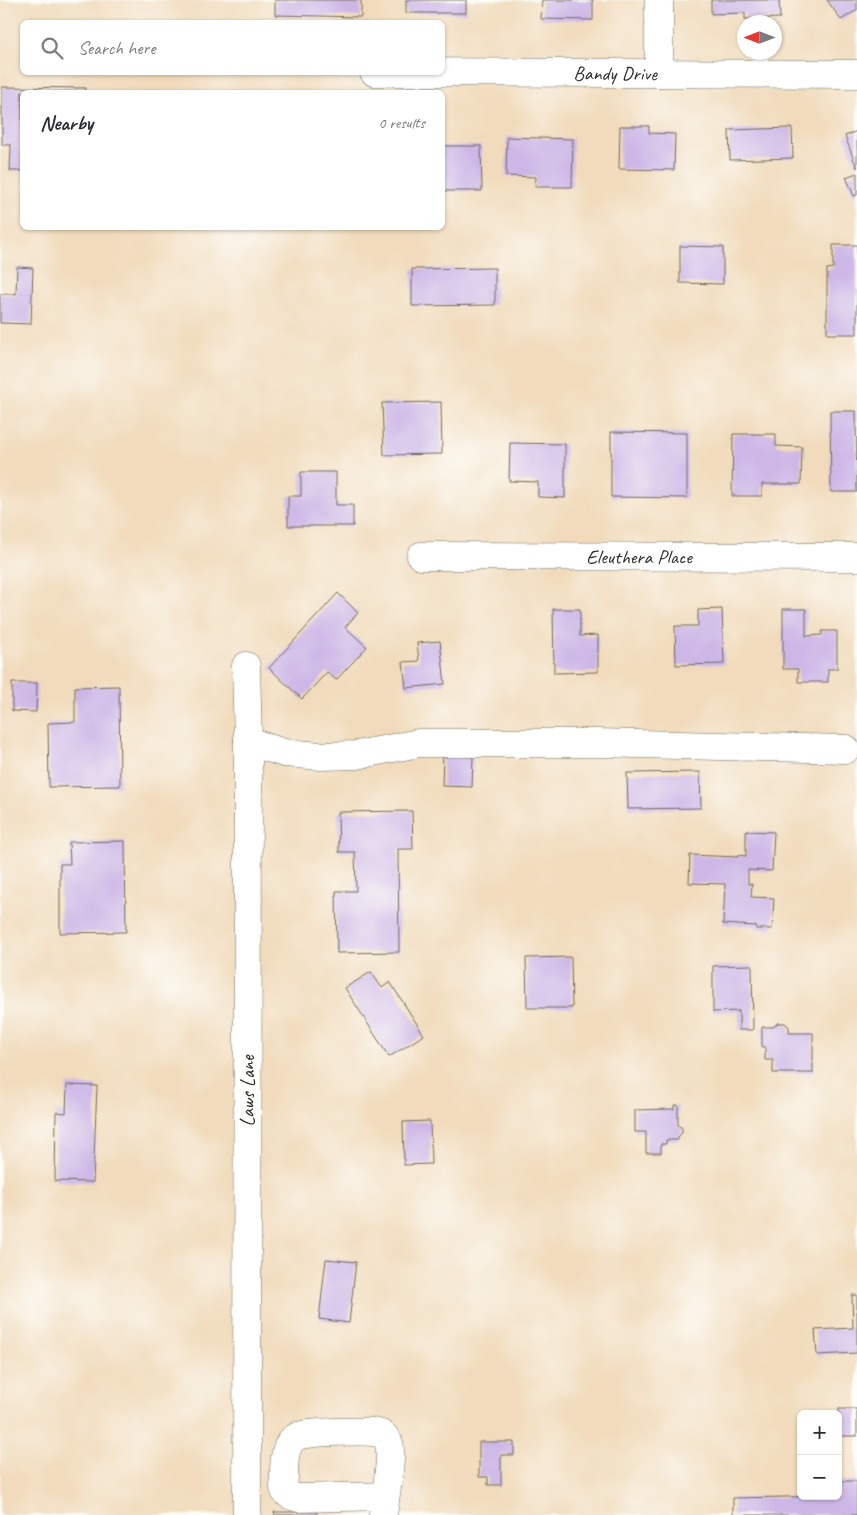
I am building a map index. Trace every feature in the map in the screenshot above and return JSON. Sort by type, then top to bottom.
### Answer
[{"type":"street","points":[[659,0],[659,73]]},
{"type":"street","name":"Bandy Drive","points":[[445,72],[857,74]]},
{"type":"street","name":"Eleuthera Place","points":[[420,556],[857,557]]},
{"type":"street","name":"Laws Lane","points":[[246,666],[248,741],[247,1515]]},
{"type":"street","points":[[248,741],[284,752],[321,756],[357,755],[419,743],[597,743],[846,749]]},
{"type":"building","points":[[275,0],[361,0],[361,17],[275,15]]},
{"type":"building","points":[[406,0],[466,0],[466,13],[406,13]]},
{"type":"building","points":[[542,0],[593,0],[593,20],[541,19]]},
{"type":"building","points":[[711,0],[779,0],[780,15],[711,14]]},
{"type":"building","points":[[827,0],[857,0],[857,10],[841,20]]},
{"type":"building","points":[[2,87],[86,88],[86,90],[20,90],[20,171],[10,171],[11,145],[2,145]]},
{"type":"building","points":[[620,126],[649,126],[649,133],[675,134],[674,170],[619,169]]},
{"type":"building","points":[[792,128],[793,158],[730,160],[729,130]]},
{"type":"building","points":[[857,131],[857,168],[845,136]]},
{"type":"building","points":[[507,137],[573,139],[572,187],[535,187],[536,177],[506,176]]},
{"type":"building","points":[[445,146],[481,146],[482,191],[445,191]]},
{"type":"building","points":[[857,173],[857,195],[854,196],[846,177]]},
{"type":"building","points":[[833,245],[857,245],[857,334],[827,334],[827,269],[833,268]]},
{"type":"building","points":[[680,246],[723,247],[723,284],[680,283]]},
{"type":"building","points":[[17,267],[33,268],[31,324],[0,323],[0,294],[16,294]]},
{"type":"building","points":[[495,268],[495,305],[412,306],[412,269]]},
{"type":"building","points":[[441,402],[442,454],[384,455],[382,403]]},
{"type":"building","points":[[830,411],[856,411],[857,492],[831,492]]},
{"type":"building","points":[[611,432],[687,433],[687,498],[611,497]]},
{"type":"building","points":[[733,434],[776,434],[776,446],[802,447],[801,484],[762,484],[762,496],[732,496]]},
{"type":"building","points":[[510,443],[565,444],[565,498],[538,497],[538,482],[509,481]]},
{"type":"building","points":[[301,472],[336,472],[336,505],[353,505],[353,526],[288,526],[288,496],[301,496]]},
{"type":"building","points":[[338,593],[358,613],[345,627],[367,647],[336,680],[327,672],[302,699],[269,668]]},
{"type":"building","points":[[553,609],[580,609],[580,636],[598,635],[598,672],[554,673]]},
{"type":"building","points":[[722,609],[724,664],[676,665],[675,626],[698,626],[698,610]]},
{"type":"building","points":[[783,609],[806,609],[806,636],[822,635],[822,631],[837,631],[837,669],[828,669],[828,682],[798,682],[798,669],[783,669]]},
{"type":"building","points":[[440,641],[445,684],[406,688],[403,662],[419,661],[417,643]]},
{"type":"building","points":[[12,683],[37,683],[36,712],[12,711]]},
{"type":"building","points":[[119,686],[120,786],[49,787],[48,723],[75,722],[75,687]]},
{"type":"building","points":[[443,755],[473,757],[472,787],[442,786]]},
{"type":"building","points":[[700,772],[701,808],[628,809],[627,773]]},
{"type":"building","points":[[412,811],[413,849],[398,849],[399,952],[337,953],[336,891],[356,891],[355,852],[339,852],[338,812]]},
{"type":"building","points":[[746,831],[774,832],[772,871],[748,870],[748,884],[752,884],[751,897],[774,898],[772,929],[756,929],[756,926],[723,924],[725,884],[689,883],[690,855],[746,856]]},
{"type":"building","points":[[125,841],[126,932],[60,933],[60,864],[70,864],[69,842]]},
{"type":"building","points":[[571,957],[572,1008],[527,1008],[526,958]]},
{"type":"building","points":[[752,965],[753,1030],[739,1030],[739,1011],[713,1012],[713,966]]},
{"type":"building","points":[[371,972],[382,988],[390,982],[424,1035],[389,1057],[345,988]]},
{"type":"building","points":[[778,1023],[785,1023],[789,1027],[789,1033],[813,1033],[813,1073],[773,1073],[773,1060],[765,1060],[765,1047],[762,1047],[762,1027],[773,1027]]},
{"type":"building","points":[[67,1085],[97,1086],[93,1182],[55,1181],[56,1112],[66,1113]]},
{"type":"building","points":[[674,1105],[678,1105],[678,1125],[682,1128],[682,1133],[678,1140],[666,1140],[666,1144],[661,1144],[661,1153],[646,1153],[646,1132],[635,1132],[635,1110],[674,1109]]},
{"type":"building","points":[[430,1121],[431,1164],[404,1165],[403,1122]]},
{"type":"building","points":[[326,1259],[356,1262],[349,1323],[319,1319]]},
{"type":"building","points":[[852,1295],[857,1295],[857,1353],[817,1355],[815,1330],[853,1328]]},
{"type":"building","points":[[857,1409],[857,1436],[842,1436],[842,1410],[839,1410]]},
{"type":"building","points":[[479,1442],[514,1442],[514,1455],[501,1455],[501,1485],[488,1485],[488,1477],[479,1477]]},
{"type":"building","points":[[842,1481],[857,1481],[857,1515],[733,1515],[733,1498],[797,1497],[797,1500],[842,1500]]},
{"type":"building","points":[[274,1512],[317,1512],[317,1515],[275,1515]]}]
